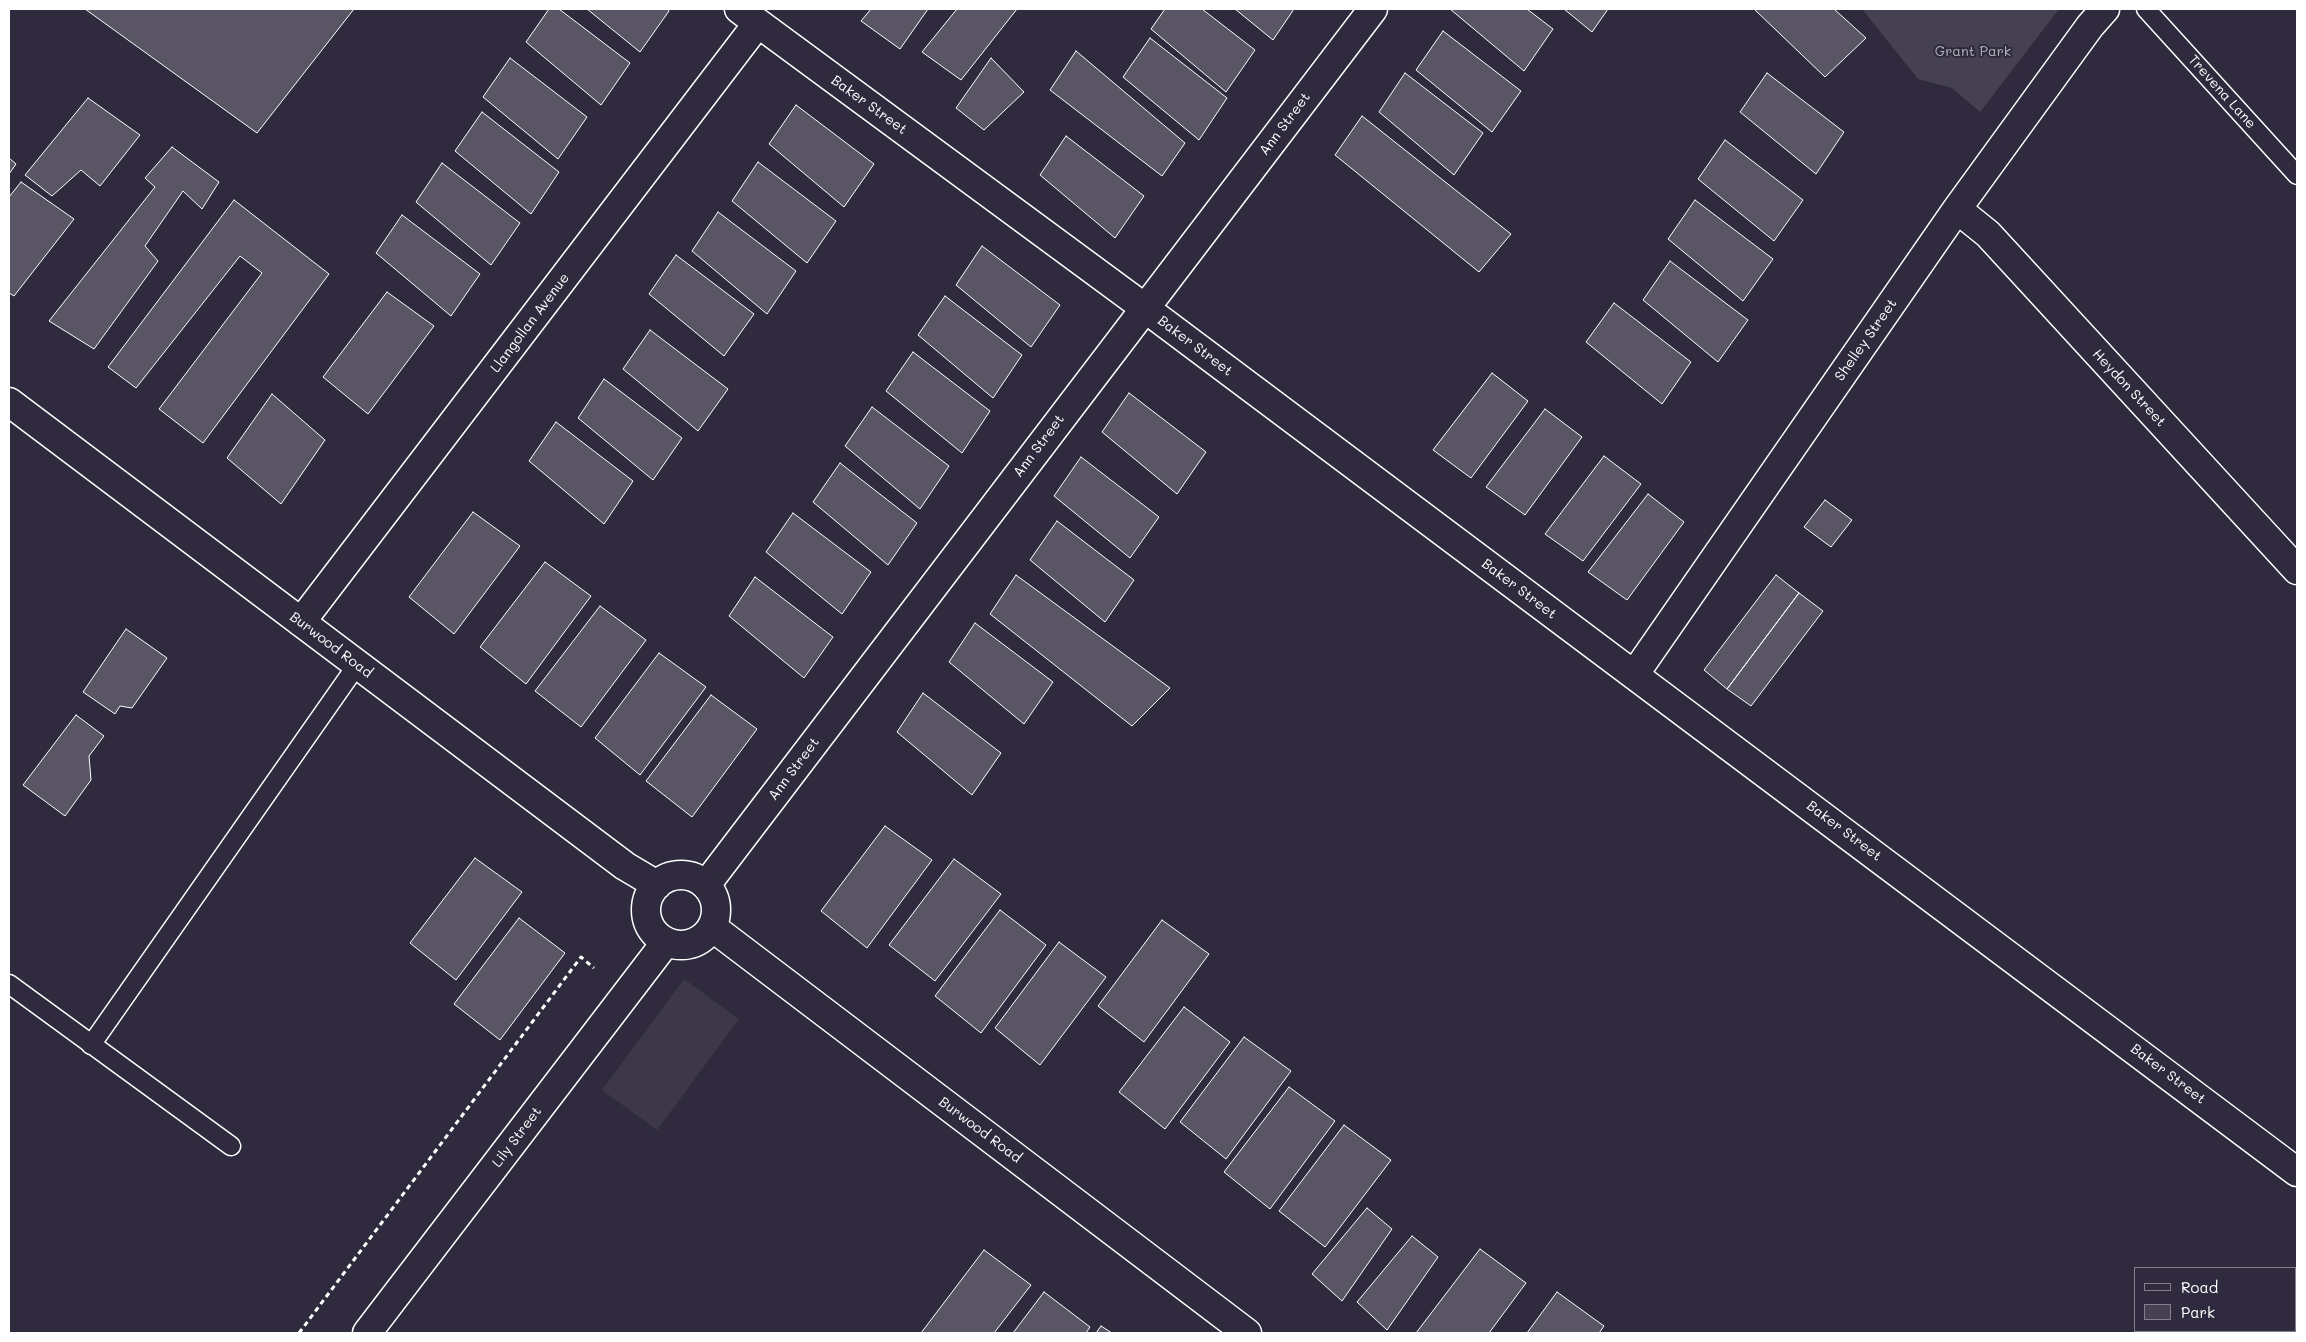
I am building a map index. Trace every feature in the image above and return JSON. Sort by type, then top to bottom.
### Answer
[{"type":"street","name":"Ann Street","points":[[706,884],[1373,9]]},
{"type":"street","name":"Shelley Street","points":[[1634,675],[1957,209],[2090,26],[2105,9]]},
{"type":"street","name":"Baker Street","points":[[749,16],[1144,308],[2297,1172]]},
{"type":"street","name":"Llangollan Avenue","points":[[301,622],[749,16]]},
{"type":"street","name":"Heydon Street","points":[[1957,209],[1988,234],[2297,570]]},
{"type":"street","name":"Burwood Road","points":[[9,402],[625,866],[657,884]]},
{"type":"street","points":[[682,875],[695,877],[706,884],[713,894],[716,904],[712,927],[706,935],[697,942],[687,945],[676,945],[666,942],[656,935],[650,926],[647,915],[650,894],[657,884],[669,878],[682,875]]},
{"type":"street","name":"Burwood Road","points":[[712,927],[1247,1333]]},
{"type":"street","name":"Lily Street","points":[[367,1333],[666,942]]},
{"type":"lane","name":"Trevena Lane","points":[[2146,9],[2297,175]]},
{"type":"lane","points":[[91,1045],[357,665]]},
{"type":"lane","points":[[9,984],[231,1146]]},
{"type":"path","points":[[299,1333],[581,957],[594,968]]},
{"type":"shaded area","points":[[684,979],[739,1019],[657,1130],[602,1090]]},
{"type":"shaded area","points":[[2297,1293],[2297,1333],[2269,1333],[2296,1332]]},
{"type":"green space","name":"Grant Park","points":[[1862,9],[2059,9],[1980,112],[1952,88],[1918,79]]},
{"type":"building","points":[[85,9],[354,9],[257,133]]},
{"type":"building","points":[[549,9],[559,9],[630,63],[601,105],[526,42]]},
{"type":"building","points":[[587,9],[667,9],[669,11],[640,52]]},
{"type":"building","points":[[871,9],[928,9],[900,49],[861,21]]},
{"type":"building","points":[[957,9],[1017,9],[961,80],[922,52]]},
{"type":"building","points":[[1165,9],[1202,9],[1255,50],[1226,92],[1151,29]]},
{"type":"building","points":[[1235,9],[1294,9],[1273,40]]},
{"type":"building","points":[[1450,9],[1527,9],[1553,29],[1524,71]]},
{"type":"building","points":[[1564,9],[1608,9],[1592,32]]},
{"type":"building","points":[[1754,9],[1834,9],[1866,38],[1825,77]]},
{"type":"building","points":[[1443,31],[1521,91],[1492,132],[1416,70]]},
{"type":"building","points":[[1150,38],[1227,98],[1199,140],[1123,77]]},
{"type":"building","points":[[1076,51],[1185,143],[1162,176],[1050,90]]},
{"type":"building","points":[[510,58],[587,117],[558,159],[483,97]]},
{"type":"building","points":[[991,58],[1024,92],[984,130],[956,108]]},
{"type":"building","points":[[1405,73],[1483,133],[1454,175],[1379,112]]},
{"type":"building","points":[[1767,73],[1844,132],[1816,174],[1740,112]]},
{"type":"building","points":[[88,98],[140,135],[100,186],[81,170],[52,196],[25,175]]},
{"type":"building","points":[[796,105],[874,164],[844,207],[769,144]]},
{"type":"building","points":[[482,112],[559,172],[531,214],[455,151]]},
{"type":"building","points":[[1362,116],[1511,234],[1479,272],[1335,155]]},
{"type":"building","points":[[1066,136],[1144,196],[1115,238],[1040,175]]},
{"type":"building","points":[[1725,140],[1803,200],[1774,241],[1698,179]]},
{"type":"building","points":[[172,147],[219,182],[202,209],[183,191],[145,246],[158,261],[94,349],[49,321],[155,187],[145,178]]},
{"type":"building","points":[[9,158],[16,164],[9,174]]},
{"type":"building","points":[[758,162],[836,221],[807,263],[732,201]]},
{"type":"building","points":[[442,163],[520,223],[491,265],[416,202]]},
{"type":"building","points":[[21,182],[74,219],[14,296],[9,293],[9,197]]},
{"type":"building","points":[[234,200],[329,274],[203,443],[159,409],[262,273],[240,256],[136,388],[108,367]]},
{"type":"building","points":[[1695,200],[1773,259],[1743,301],[1668,239]]},
{"type":"building","points":[[718,212],[796,271],[767,314],[692,251]]},
{"type":"building","points":[[402,215],[480,274],[451,316],[376,253]]},
{"type":"building","points":[[982,246],[1060,305],[1031,347],[956,285]]},
{"type":"building","points":[[676,255],[754,314],[724,356],[649,294]]},
{"type":"building","points":[[1670,261],[1748,320],[1718,362],[1643,300]]},
{"type":"building","points":[[387,292],[434,326],[368,414],[323,377]]},
{"type":"building","points":[[945,296],[1022,355],[993,398],[918,335]]},
{"type":"building","points":[[1614,303],[1691,362],[1662,404],[1586,342]]},
{"type":"building","points":[[650,330],[728,389],[698,431],[623,369]]},
{"type":"building","points":[[913,352],[990,411],[962,453],[886,391]]},
{"type":"building","points":[[1492,373],[1528,401],[1471,478],[1433,450]]},
{"type":"building","points":[[604,379],[682,438],[653,480],[578,418]]},
{"type":"building","points":[[1129,393],[1206,452],[1177,494],[1102,432]]},
{"type":"building","points":[[272,394],[325,440],[281,504],[227,458]]},
{"type":"building","points":[[872,407],[949,466],[920,509],[845,446]]},
{"type":"building","points":[[1545,409],[1582,437],[1525,515],[1486,487]]},
{"type":"building","points":[[556,422],[633,481],[604,524],[529,461]]},
{"type":"building","points":[[1604,456],[1641,484],[1583,561],[1545,534]]},
{"type":"building","points":[[1081,457],[1159,517],[1130,558],[1054,496]]},
{"type":"building","points":[[840,463],[917,523],[888,565],[813,502]]},
{"type":"building","points":[[1648,494],[1684,522],[1627,600],[1588,572]]},
{"type":"building","points":[[1825,500],[1852,520],[1831,547],[1804,527]]},
{"type":"building","points":[[473,512],[520,546],[454,634],[409,597]]},
{"type":"building","points":[[793,513],[871,572],[842,614],[766,552]]},
{"type":"building","points":[[1057,521],[1134,580],[1105,622],[1030,560]]},
{"type":"building","points":[[545,562],[591,596],[526,684],[480,647]]},
{"type":"building","points":[[1016,575],[1170,688],[1132,726],[990,614]]},
{"type":"building","points":[[1776,575],[1799,593],[1727,689],[1704,670]]},
{"type":"building","points":[[755,577],[833,637],[804,678],[729,616]]},
{"type":"building","points":[[1799,593],[1823,611],[1751,706],[1727,689]]},
{"type":"building","points":[[600,606],[646,640],[581,727],[535,691]]},
{"type":"building","points":[[975,623],[1053,682],[1024,724],[949,662]]},
{"type":"building","points":[[126,629],[167,658],[132,708],[120,706],[115,714],[83,692]]},
{"type":"building","points":[[659,653],[706,687],[640,775],[595,738]]},
{"type":"building","points":[[923,693],[1001,753],[972,795],[897,732]]},
{"type":"building","points":[[711,695],[757,729],[692,817],[646,781]]},
{"type":"building","points":[[76,715],[104,736],[89,756],[91,780],[65,816],[23,785]]},
{"type":"building","points":[[885,826],[932,860],[867,948],[821,911]]},
{"type":"building","points":[[475,858],[522,892],[456,980],[410,943]]},
{"type":"building","points":[[954,859],[1001,894],[935,981],[889,945]]},
{"type":"building","points":[[1000,910],[1046,945],[981,1033],[935,996]]},
{"type":"building","points":[[519,918],[565,953],[500,1040],[454,1004]]},
{"type":"building","points":[[1162,920],[1209,954],[1144,1042],[1098,1006]]},
{"type":"building","points":[[1059,942],[1106,977],[1040,1065],[995,1028]]},
{"type":"building","points":[[1184,1007],[1230,1042],[1165,1129],[1119,1092]]},
{"type":"building","points":[[1244,1037],[1291,1071],[1226,1159],[1180,1122]]},
{"type":"building","points":[[1289,1087],[1335,1121],[1270,1209],[1224,1172]]},
{"type":"building","points":[[1344,1125],[1391,1160],[1325,1247],[1279,1211]]},
{"type":"building","points":[[1367,1208],[1392,1229],[1342,1301],[1312,1274]]},
{"type":"building","points":[[1412,1236],[1438,1257],[1387,1330],[1357,1302]]},
{"type":"building","points":[[1480,1249],[1526,1283],[1489,1333],[1416,1333]]},
{"type":"building","points":[[984,1250],[1031,1285],[994,1333],[921,1333]]},
{"type":"building","points":[[1044,1292],[1090,1327],[1086,1333],[1013,1333]]},
{"type":"building","points":[[1557,1292],[1604,1326],[1599,1333],[1527,1333]]},
{"type":"building","points":[[1101,1326],[1112,1333],[1096,1333]]}]
